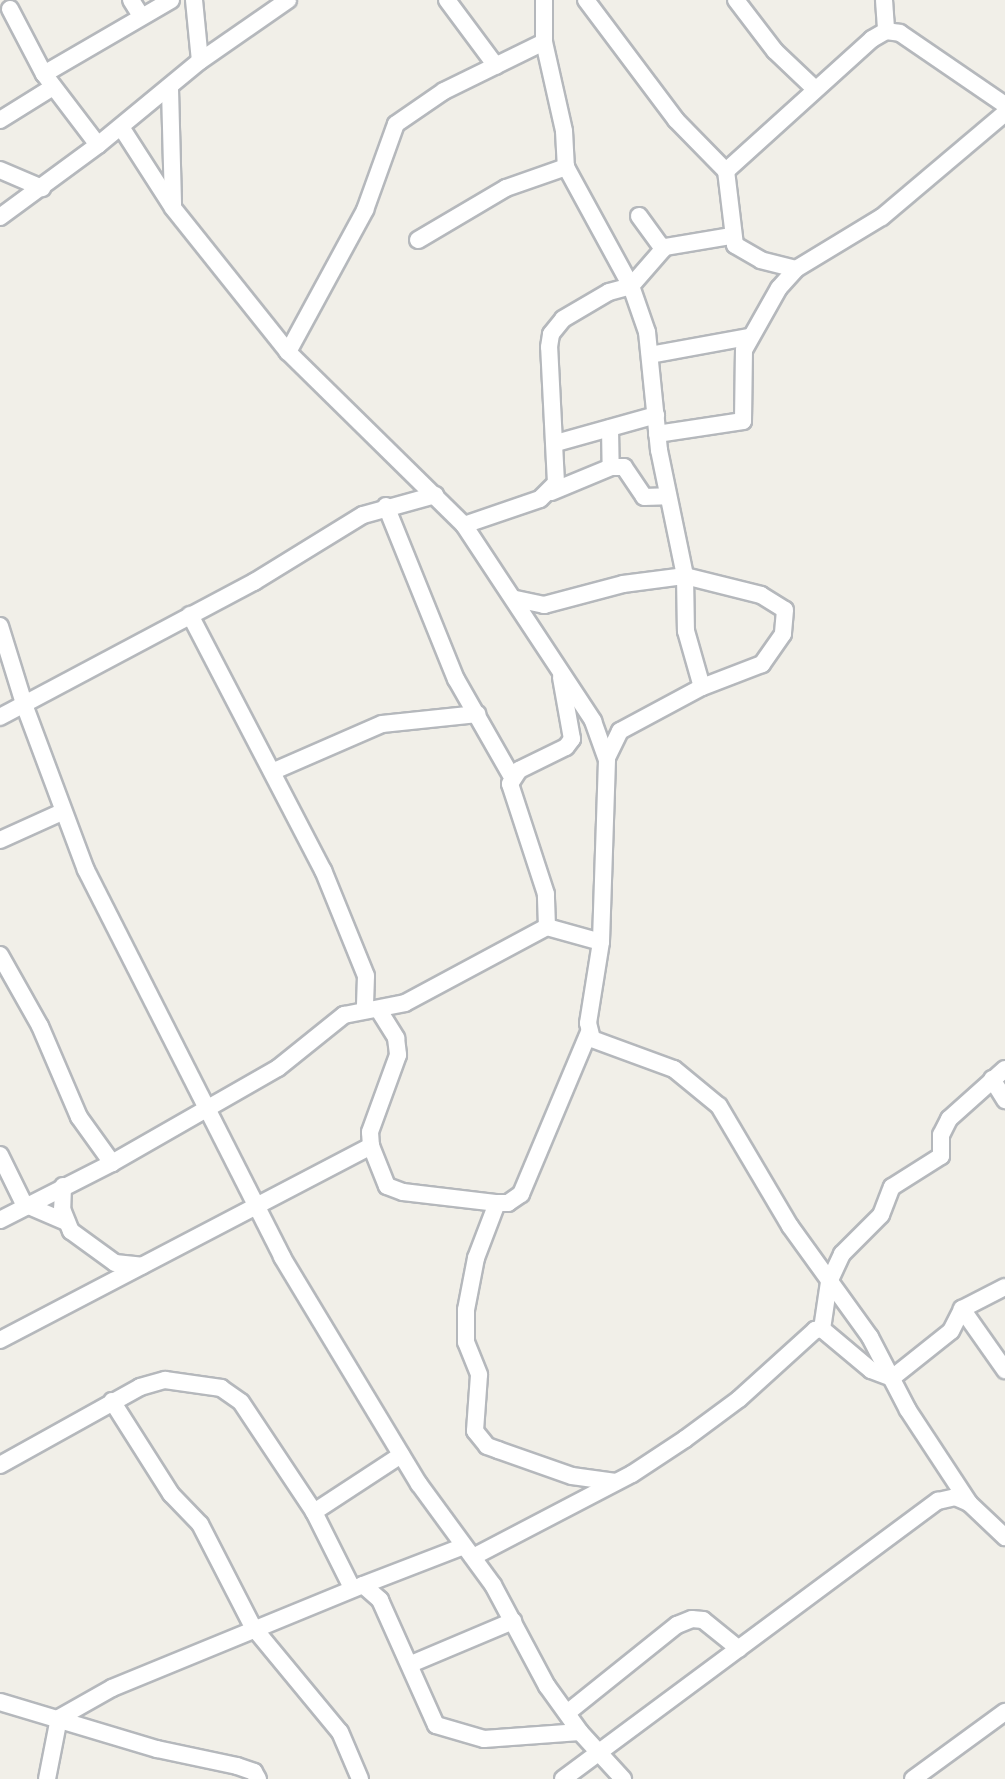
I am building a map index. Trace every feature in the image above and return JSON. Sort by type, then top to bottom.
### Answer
[{"type":"street","points":[[131,0],[141,16]]},
{"type":"street","points":[[0,120],[49,80],[141,16],[171,0]]},
{"type":"street","points":[[194,0],[201,61]]},
{"type":"street","points":[[0,217],[98,145],[170,89],[201,61],[288,0]]},
{"type":"street","points":[[447,0],[496,66]]},
{"type":"street","points":[[544,0],[544,42],[564,131],[566,167],[631,286],[642,313],[650,355],[657,433],[667,496],[685,576],[686,631],[702,687]]},
{"type":"street","points":[[586,0],[669,111],[726,171],[732,236],[743,252],[796,270]]},
{"type":"street","points":[[736,0],[775,51],[815,89]]},
{"type":"street","points":[[884,0],[886,31]]},
{"type":"street","points":[[11,7],[49,80],[98,145]]},
{"type":"street","points":[[726,171],[815,89],[886,31],[900,33],[1005,105]]},
{"type":"street","points":[[288,352],[365,210],[396,124],[444,91],[544,42]]},
{"type":"street","points":[[170,89],[173,208]]},
{"type":"street","points":[[657,433],[743,421],[741,377],[748,337],[779,288],[796,270],[882,217],[1005,113]]},
{"type":"street","points":[[121,127],[173,208],[288,352],[464,525],[516,599],[593,722],[607,760],[601,942],[589,1032],[521,1194],[508,1203],[394,1191],[387,1186],[371,1146],[373,1118],[398,1055],[396,1038],[373,1011],[359,954],[274,771],[190,615]]},
{"type":"street","points":[[418,240],[506,188],[566,167]]},
{"type":"street","points":[[0,170],[41,188]]},
{"type":"street","points":[[639,216],[663,249]]},
{"type":"street","points":[[551,492],[558,472],[549,394],[551,334],[563,318],[583,304],[631,286],[663,249],[732,236]]},
{"type":"street","points":[[650,355],[748,337]]},
{"type":"street","points":[[556,443],[656,415]]},
{"type":"street","points":[[610,428],[611,467]]},
{"type":"street","points":[[464,525],[611,467],[629,470],[644,497],[667,496]]},
{"type":"street","points":[[0,717],[25,707],[53,687],[190,615],[332,532],[386,506],[435,495]]},
{"type":"street","points":[[386,506],[436,635],[512,777],[512,793],[546,894],[547,927]]},
{"type":"street","points":[[516,599],[544,605],[623,583],[685,576],[774,600],[785,610],[787,620],[762,664],[702,687],[620,731],[607,760]]},
{"type":"street","points":[[0,626],[62,812],[108,920],[311,1311],[401,1455],[513,1621],[567,1713],[580,1732],[624,1779]]},
{"type":"street","points":[[512,777],[566,747],[572,739],[560,673]]},
{"type":"street","points":[[274,771],[382,724],[477,714]]},
{"type":"street","points":[[0,839],[62,812]]},
{"type":"street","points":[[0,1220],[24,1204],[112,1163],[205,1107],[278,1068],[344,1015],[373,1011],[433,990],[547,927],[601,942]]},
{"type":"street","points":[[1,960],[40,1026],[75,1109],[112,1163]]},
{"type":"street","points":[[589,1032],[601,1045],[674,1069],[719,1106],[790,1226],[870,1337],[892,1378],[969,1503],[1005,1537]]},
{"type":"street","points":[[822,1329],[829,1282],[842,1254],[881,1215],[889,1191],[941,1156],[943,1128],[998,1074],[1005,1100]]},
{"type":"street","points":[[0,1340],[371,1146]]},
{"type":"street","points":[[0,1156],[24,1204],[64,1221],[85,1244],[115,1264],[144,1266]]},
{"type":"street","points":[[63,1185],[64,1221]]},
{"type":"street","points":[[497,1203],[476,1258],[466,1311],[467,1342],[480,1386],[475,1431],[487,1446],[498,1450],[572,1476],[616,1482]]},
{"type":"street","points":[[892,1378],[951,1331],[962,1309],[1005,1287]]},
{"type":"street","points":[[825,1311],[840,1296]]},
{"type":"street","points":[[962,1309],[1005,1370]]},
{"type":"street","points":[[47,1779],[60,1718],[112,1688],[253,1627],[358,1586],[468,1552],[616,1482],[713,1420],[794,1345],[822,1329]]},
{"type":"street","points":[[822,1329],[871,1370],[892,1378]]},
{"type":"street","points":[[0,1465],[112,1401],[165,1380],[233,1392],[314,1512],[358,1586],[380,1600],[411,1664],[426,1713],[436,1725],[484,1738],[525,1739],[580,1732]]},
{"type":"street","points":[[112,1401],[170,1494],[200,1524],[253,1627],[340,1732],[360,1779]]},
{"type":"street","points":[[314,1512],[401,1455]]},
{"type":"street","points":[[563,1779],[920,1511],[955,1497],[969,1503]]},
{"type":"street","points":[[567,1713],[685,1622],[703,1620],[739,1648]]},
{"type":"street","points":[[411,1664],[513,1621]]},
{"type":"street","points":[[0,1702],[157,1749],[237,1766],[254,1772],[258,1779]]},
{"type":"street","points":[[913,1779],[1005,1712]]}]
